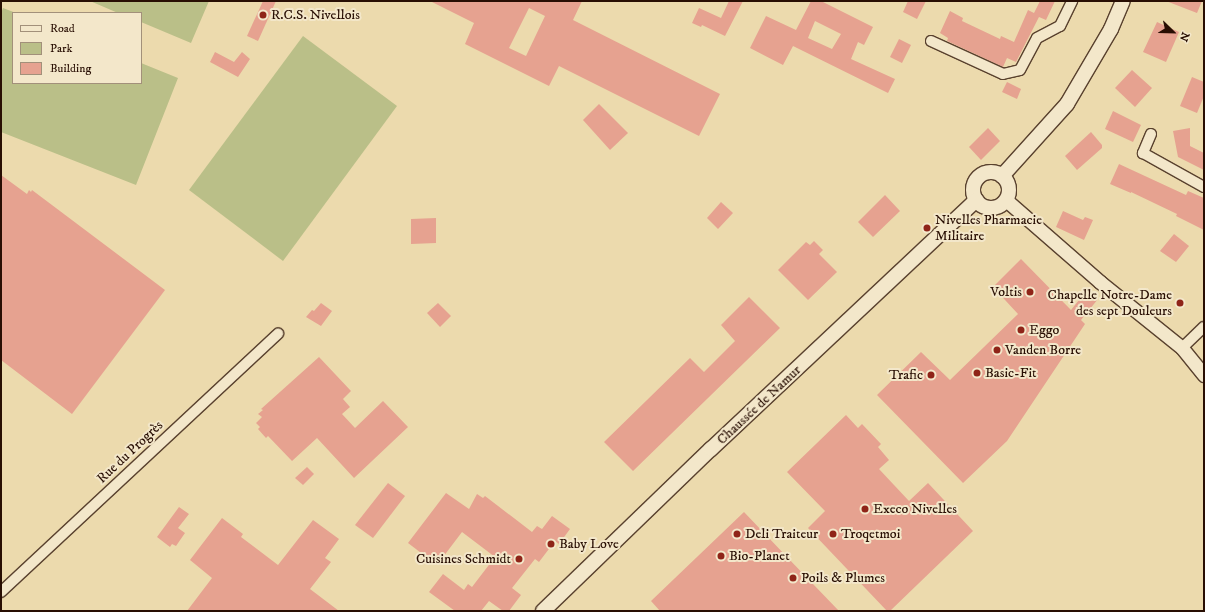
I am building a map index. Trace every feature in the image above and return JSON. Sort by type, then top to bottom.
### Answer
[{"type":"main road","points":[[1002,176],[1067,104],[1111,29],[1123,1]]},
{"type":"main road","points":[[994,172],[1002,176],[1008,183],[1009,192],[1006,200],[999,206],[991,208],[983,206],[976,200],[973,193],[974,185],[978,178],[985,173],[994,172]]},
{"type":"main road","name":"Chaussée de Namur","points":[[543,611],[711,449],[976,200]]},
{"type":"street","points":[[932,41],[1003,74],[1020,70],[1037,38],[1060,26],[1072,1]]},
{"type":"street","points":[[1152,134],[1143,154],[1204,186]]},
{"type":"street","points":[[1006,200],[1100,282],[1182,348],[1204,375]]},
{"type":"street","points":[[1182,348],[1204,327]]},
{"type":"street","name":"Rue du Progrès","points":[[1,592],[278,334]]},
{"type":"green space","points":[[90,1],[209,1],[191,43],[142,22],[142,12],[116,12]]},
{"type":"green space","points":[[3,8],[13,12],[12,12],[12,84],[142,84],[142,63],[178,78],[136,185],[1,132],[1,13]]},
{"type":"green space","points":[[303,36],[397,106],[283,261],[189,190]]},
{"type":"building","name":"R.C.S. Nivellois","points":[[263,1],[276,1],[258,41],[247,36]]},
{"type":"building","points":[[430,1],[582,1],[573,20],[720,94],[699,136],[559,66],[549,86],[465,44],[474,23]],"holes":[[[529,8],[545,16],[526,56],[509,48]]]},
{"type":"building","points":[[729,1],[743,1],[725,36],[702,25],[701,27],[692,23],[699,8],[721,18]]},
{"type":"building","points":[[811,1],[821,1],[873,27],[864,45],[858,42],[851,59],[895,79],[888,93],[793,46],[783,65],[750,48],[766,16],[796,30]],"holes":[[[815,21],[841,34],[832,49],[808,38]]]},
{"type":"building","points":[[908,1],[926,1],[917,19],[903,12]]},
{"type":"building","points":[[1040,1],[1055,1],[1046,20],[1039,17],[1016,62],[1007,58],[1003,67],[947,41],[948,38],[940,33],[950,11],[963,18],[962,21],[1000,39],[1001,36],[1014,42],[1028,10],[1034,13]]},
{"type":"building","points":[[1166,1],[1202,1],[1197,13]]},
{"type":"building","points":[[1157,22],[1179,32],[1166,62],[1143,52]]},
{"type":"building","points":[[899,39],[911,45],[902,63],[890,57]]},
{"type":"building","points":[[215,52],[234,62],[242,52],[250,59],[238,77],[210,62]]},
{"type":"building","points":[[1132,70],[1152,88],[1135,107],[1115,88]]},
{"type":"building","points":[[1192,77],[1204,82],[1204,96],[1197,113],[1180,106]]},
{"type":"building","points":[[1007,82],[1021,89],[1017,99],[1002,92]]},
{"type":"building","points":[[599,104],[628,133],[610,150],[583,120]]},
{"type":"building","points":[[1113,111],[1141,125],[1133,142],[1105,129]]},
{"type":"building","points":[[988,128],[1000,141],[981,160],[969,147]]},
{"type":"building","points":[[1190,128],[1190,146],[1204,153],[1204,170],[1178,157],[1173,131]]},
{"type":"building","points":[[1091,132],[1102,145],[1102,148],[1077,170],[1065,156]]},
{"type":"building","points":[[1119,164],[1186,195],[1188,191],[1204,198],[1204,230],[1176,216],[1177,214],[1131,192],[1110,184]]},
{"type":"building","points":[[1,175],[27,194],[29,190],[31,192],[32,190],[165,290],[72,414],[1,360]]},
{"type":"building","points":[[885,195],[900,211],[873,237],[858,222]]},
{"type":"building","points":[[721,202],[733,213],[718,229],[707,218]]},
{"type":"building","points":[[1063,211],[1083,220],[1085,217],[1093,220],[1084,240],[1056,227]]},
{"type":"building","points":[[436,218],[436,243],[411,244],[411,219]]},
{"type":"building","points":[[1174,234],[1189,246],[1176,262],[1160,251]]},
{"type":"building","points":[[814,241],[823,250],[819,254],[837,272],[808,300],[778,270],[806,242],[810,245]]},
{"type":"building","points":[[1021,259],[1071,310],[1087,290],[1098,299],[1081,320],[1085,324],[1007,441],[963,483],[877,395],[921,352],[950,380],[1018,314],[993,287]]},
{"type":"building","points":[[749,297],[780,328],[633,471],[604,442],[690,358],[704,372],[735,341],[721,325]]},
{"type":"building","points":[[321,303],[332,311],[321,326],[306,317]]},
{"type":"building","points":[[438,303],[451,316],[440,327],[427,313]]},
{"type":"building","points":[[319,357],[351,391],[343,399],[350,407],[342,414],[355,428],[383,401],[408,427],[354,478],[317,438],[292,461],[268,436],[266,438],[258,429],[260,427],[256,423],[262,417],[258,414],[263,410],[261,409]]},
{"type":"building","points":[[846,415],[858,428],[862,424],[881,444],[878,447],[889,460],[879,469],[909,501],[928,483],[973,531],[890,611],[887,611],[808,528],[825,511],[787,472]]},
{"type":"building","points":[[307,467],[314,474],[303,485],[295,478]]},
{"type":"building","points":[[388,483],[405,496],[373,538],[355,525]]},
{"type":"building","points":[[446,493],[469,509],[477,494],[483,498],[485,496],[532,532],[537,526],[542,529],[552,516],[570,529],[559,544],[555,541],[539,562],[535,559],[512,588],[521,595],[509,611],[503,611],[489,601],[481,611],[455,611],[429,592],[443,574],[464,590],[468,584],[472,587],[495,557],[462,532],[437,565],[408,543]]},
{"type":"building","points":[[179,507],[189,514],[178,528],[185,533],[176,546],[172,544],[170,547],[157,537]]},
{"type":"building","points":[[744,512],[839,611],[660,611],[651,601]]},
{"type":"building","points":[[222,518],[243,534],[241,537],[278,565],[313,520],[339,539],[325,558],[331,562],[310,589],[339,611],[187,611],[212,578],[190,560]]},
{"type":"place","name":"R.C.S. Nivellois","points":[[263,15]]},
{"type":"place","name":"Nivelles Pharmacie Militaire","points":[[927,228]]},
{"type":"place","name":"Voltis","points":[[1030,292]]},
{"type":"place","name":"Chapelle Notre-Dame des sept Douleurs","points":[[1180,303]]},
{"type":"place","name":"Eggo","points":[[1021,330]]},
{"type":"place","name":"Vanden Borre","points":[[997,350]]},
{"type":"place","name":"Basic-Fit","points":[[977,373]]},
{"type":"place","name":"Trafic","points":[[931,375]]},
{"type":"place","name":"Execo Nivelles","points":[[865,509]]},
{"type":"place","name":"Deli Traiteur","points":[[737,534]]},
{"type":"place","name":"Troqetmoi","points":[[833,534]]},
{"type":"place","name":"Baby Love","points":[[551,544]]},
{"type":"place","name":"Bio-Planet","points":[[721,556]]},
{"type":"place","name":"Cuisines Schmidt","points":[[519,559]]},
{"type":"place","name":"Poils & Plumes","points":[[793,578]]}]
